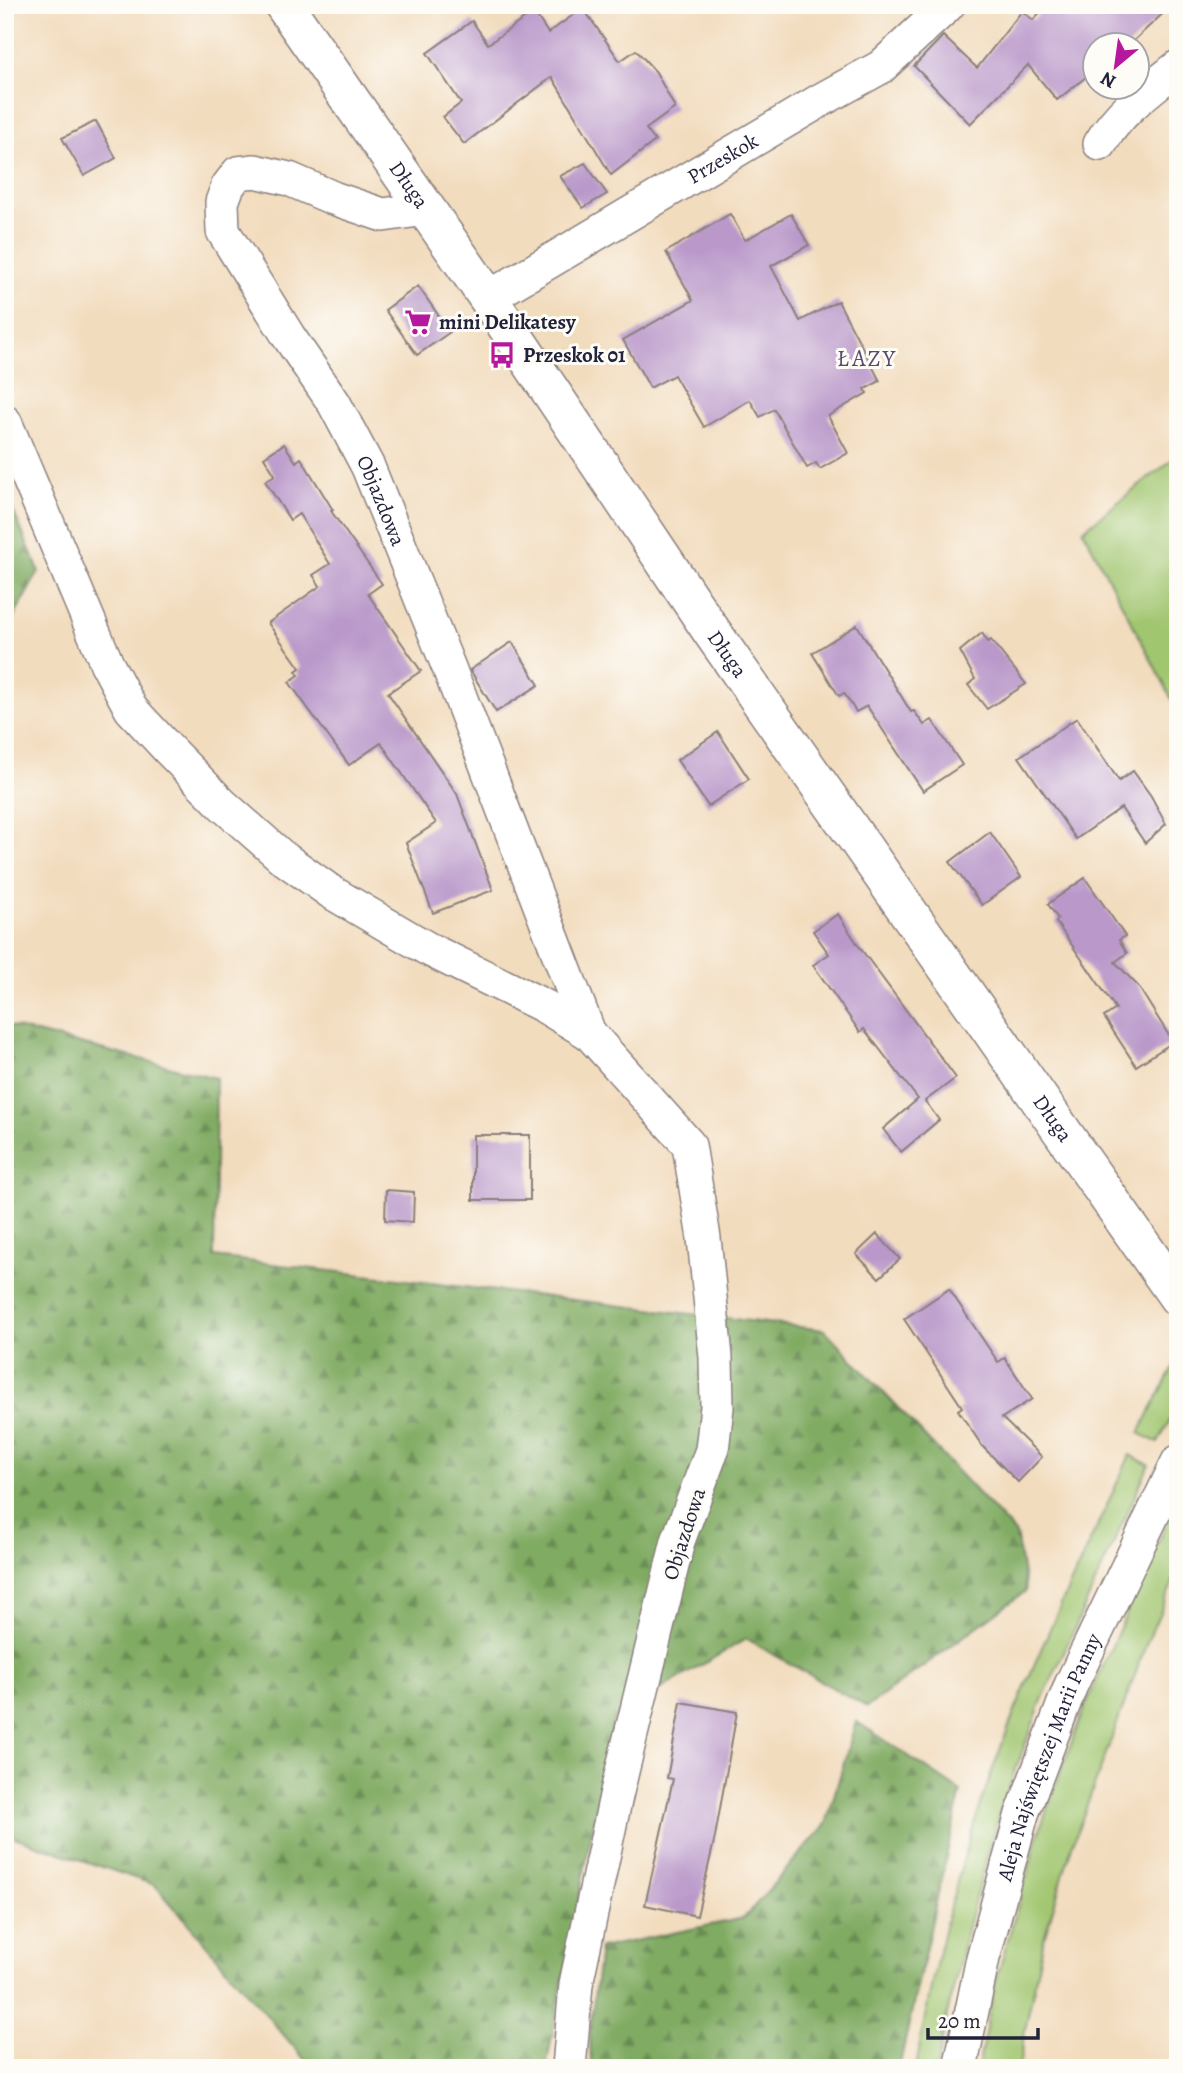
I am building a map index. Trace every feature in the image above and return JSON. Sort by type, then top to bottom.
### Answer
[{"type":"street","name":"Długa","points":[[284,5],[488,298],[712,632],[1178,1297]]},
{"type":"street","name":"Przeskok","points":[[488,298],[881,67],[948,5]]},
{"type":"street","points":[[1100,144],[1110,126],[1123,112],[1178,66]]},
{"type":"street","name":"Objazdowa","points":[[426,209],[383,215],[289,179],[255,171],[239,173],[228,186],[222,202],[223,231],[334,403],[368,467],[449,668],[589,1033]]},
{"type":"street","name":"Objazdowa","points":[[5,422],[107,664],[131,709],[170,751],[223,805],[282,857],[331,892],[428,949],[544,1006],[589,1033],[689,1145],[704,1238],[716,1357],[717,1407],[712,1450],[678,1541],[616,1796],[576,1984],[569,2068]]},
{"type":"street","name":"Aleja Najświętszej Marii Panny","points":[[960,2068],[983,1958],[1022,1814],[1071,1685],[1178,1462]]},
{"type":"green space","points":[[1178,455],[1178,711],[1083,530]]},
{"type":"green space","points":[[5,492],[39,571],[5,633]]},
{"type":"green space","points":[[5,1025],[216,1078],[214,1257],[825,1330],[1016,1534],[1026,1591],[867,1707],[746,1639],[614,1717],[546,2068],[312,2068],[155,1885],[5,1834]]},
{"type":"green space","points":[[1178,1358],[1178,1405],[1158,1443],[1139,1433]]},
{"type":"green space","points":[[1130,1455],[1149,1465],[1042,1700],[999,1813],[968,1926],[937,2068],[916,2068],[946,1922],[989,1779],[1037,1658]]},
{"type":"green space","points":[[1178,1498],[1178,1571],[1147,1642],[1072,1846],[1044,1938],[1019,2068],[978,2068],[995,1984],[1041,1826],[1083,1711]]},
{"type":"green space","points":[[856,1721],[961,1791],[899,2068],[591,2068],[590,2031],[600,1948],[744,1918],[826,1824]]},
{"type":"building","points":[[1047,5],[1172,5],[1143,32],[1082,32],[1082,80],[1057,100],[1028,65],[970,124],[914,66],[943,36],[977,68],[1022,11],[1033,20]]},
{"type":"building","points":[[583,8],[620,61],[636,50],[656,72],[675,108],[646,129],[655,141],[611,175],[552,77],[464,144],[443,117],[461,103],[427,53],[472,21],[488,44],[534,12],[548,33]]},
{"type":"building","points":[[96,121],[116,158],[84,176],[62,138]]},
{"type":"building","points":[[585,163],[607,194],[583,208],[560,176]]},
{"type":"building","points":[[730,214],[745,240],[791,214],[809,245],[771,266],[800,321],[838,301],[880,381],[865,389],[867,393],[828,416],[848,453],[820,469],[816,463],[807,468],[774,409],[760,417],[750,400],[704,427],[674,375],[650,388],[623,340],[693,300],[666,252]]},
{"type":"building","name":"mini Delikatesy","points":[[418,286],[450,332],[417,355],[385,310]]},
{"type":"building","points":[[284,444],[296,462],[301,458],[333,510],[331,511],[382,584],[368,594],[421,671],[388,693],[457,794],[493,890],[433,913],[406,843],[436,823],[381,743],[349,765],[289,682],[299,675],[296,671],[300,668],[268,623],[320,586],[313,575],[330,564],[299,514],[290,520],[265,481],[275,475],[264,457]]},
{"type":"building","points":[[857,625],[911,712],[914,711],[924,725],[932,720],[962,765],[923,791],[867,706],[856,712],[844,693],[839,696],[812,653]]},
{"type":"building","points":[[982,633],[988,642],[991,640],[1026,684],[987,709],[968,685],[975,679],[960,651]]},
{"type":"building","points":[[512,642],[539,685],[496,712],[470,670]]},
{"type":"building","points":[[1077,718],[1119,781],[1133,771],[1151,796],[1166,824],[1145,843],[1121,808],[1076,839],[1019,757]]},
{"type":"building","points":[[718,732],[749,779],[708,806],[677,760]]},
{"type":"building","points":[[990,832],[1021,877],[982,905],[950,862]]},
{"type":"building","points":[[1085,878],[1125,936],[1119,940],[1127,953],[1115,962],[1138,986],[1173,1042],[1136,1066],[1104,1017],[1116,1009],[1056,922],[1058,919],[1048,904]]},
{"type":"building","points":[[838,914],[956,1078],[925,1101],[939,1120],[901,1152],[883,1129],[918,1099],[864,1029],[860,1032],[813,965],[829,954],[813,931]]},
{"type":"building","points":[[473,1135],[530,1135],[530,1200],[473,1200]]},
{"type":"building","points":[[386,1190],[414,1192],[413,1222],[385,1220]]},
{"type":"building","points":[[877,1234],[900,1259],[879,1278],[856,1254]]},
{"type":"building","points":[[949,1289],[998,1362],[1005,1358],[1032,1399],[1002,1418],[1042,1457],[1018,1482],[983,1447],[958,1410],[962,1407],[904,1319]]},
{"type":"building","points":[[681,1702],[737,1712],[715,1837],[697,1916],[645,1905],[673,1779],[667,1778]]},
{"type":"place","name":"mini Delikatesy","points":[[418,322]]},
{"type":"place","name":"Przeskok 01","points":[[502,355]]},
{"type":"district","name":"ŁAZY","points":[[867,358]]}]
